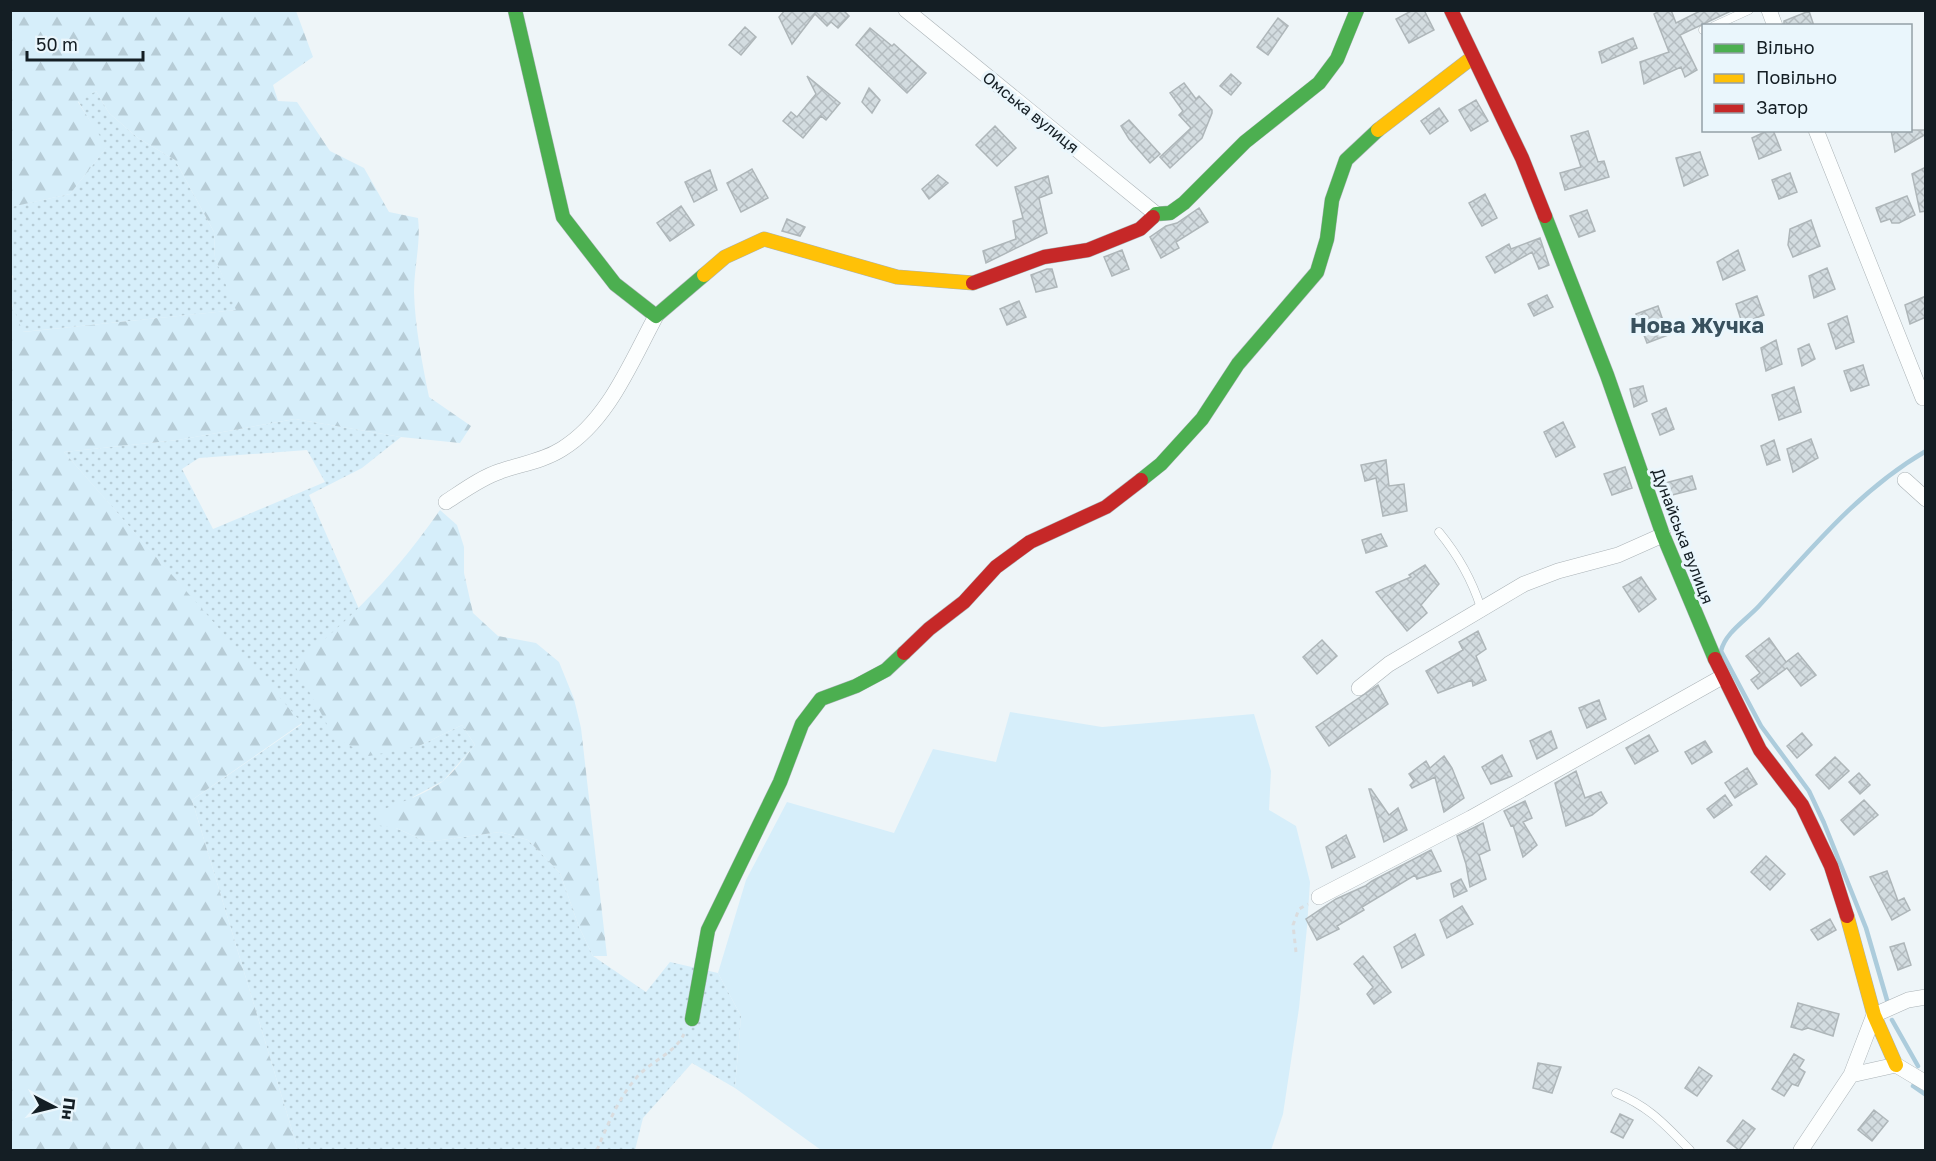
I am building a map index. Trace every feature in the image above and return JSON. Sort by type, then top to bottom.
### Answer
[{"type":"street","points":[[515,10],[563,217],[615,285],[656,316]]},
{"type":"street","name":"Омська вулиця","points":[[906,10],[1156,214]]},
{"type":"street","points":[[446,502],[500,471],[526,465],[561,450],[586,431],[611,397],[656,316],[725,256],[765,239],[897,277],[975,283],[1044,257],[1088,250],[1140,229],[1156,214],[1170,213],[1184,203],[1245,142],[1319,83],[1337,59],[1357,10]]},
{"type":"street","name":"Дунайська вулиця","points":[[1451,10],[1526,169],[1607,375],[1663,535],[1722,677],[1760,750],[1802,805],[1831,866],[1852,931],[1874,1015],[1896,1065]]},
{"type":"street","points":[[692,1019],[708,930],[780,782],[802,724],[821,699],[856,686],[886,670],[929,629],[964,602],[996,567],[1030,542],[1106,507],[1161,464],[1202,419],[1238,364],[1317,272],[1327,238],[1332,200],[1346,160],[1369,137],[1473,57]]},
{"type":"street","points":[[1817,132],[1923,398]]},
{"type":"street","points":[[1905,480],[1926,500]]},
{"type":"street","points":[[1359,688],[1389,664],[1524,584],[1558,571],[1618,555],[1663,535]]},
{"type":"street","points":[[1319,897],[1481,813],[1722,677]]},
{"type":"street","points":[[1801,1150],[1851,1075],[1874,1015],[1908,1000],[1926,997]]},
{"type":"street","points":[[1851,1075],[1896,1065],[1926,1083]]},
{"type":"lane","points":[[1718,24],[1749,10]]},
{"type":"lane","points":[[1439,532],[1464,568],[1481,608]]},
{"type":"lane","points":[[1616,1093],[1637,1101],[1658,1116],[1690,1150]]},
{"type":"path","points":[[1296,952],[1293,925],[1299,909],[1319,897]]},
{"type":"path","points":[[597,1150],[610,1119],[637,1077],[680,1043],[692,1019]]},
{"type":"green space","points":[[11,10],[296,11],[313,57],[273,85],[278,101],[297,102],[330,151],[364,168],[389,212],[418,218],[415,305],[419,344],[429,397],[471,426],[460,443],[401,437],[295,419],[178,440],[64,452],[302,723],[192,800],[298,1150],[11,1150],[11,303],[23,332],[236,310],[215,258],[214,232],[175,160],[138,138],[109,113],[96,91],[78,102],[107,147],[70,194],[11,207]]},
{"type":"green space","points":[[96,91],[109,113],[138,138],[175,160],[214,232],[215,258],[237,310],[22,332],[10,291],[13,276],[10,273],[10,207],[70,194],[106,148],[78,101]]},
{"type":"green space","points":[[295,419],[401,437],[362,468],[309,495],[359,609],[325,641],[295,664],[419,746],[462,725],[475,745],[443,781],[413,797],[396,828],[427,842],[500,832],[528,840],[560,873],[579,927],[593,956],[646,992],[670,962],[718,973],[741,1016],[735,1088],[692,1063],[643,1118],[635,1150],[298,1150],[192,800],[302,724],[64,452],[178,440]],"holes":[[[307,450],[325,482],[213,529],[182,469],[199,458]]]},
{"type":"green space","points":[[440,510],[457,525],[464,547],[464,573],[473,613],[498,636],[536,643],[559,662],[574,699],[581,728],[607,956],[593,956],[579,927],[560,873],[528,840],[500,832],[427,842],[396,828],[376,825],[377,812],[438,785],[475,745],[462,725],[419,746],[369,756],[334,737],[294,664],[335,630],[373,593],[408,553]]},
{"type":"green space","points":[[1010,712],[1102,727],[1254,714],[1271,771],[1269,810],[1296,826],[1310,882],[1299,1008],[1283,1114],[1271,1150],[821,1150],[735,1088],[741,1016],[718,973],[746,880],[787,802],[894,833],[933,749],[996,762]]},
{"type":"building","points":[[785,10],[843,10],[849,16],[838,28],[831,22],[827,26],[815,14],[792,44],[779,17]]},
{"type":"building","points":[[1413,10],[1424,10],[1434,30],[1409,43],[1396,19]]},
{"type":"building","points":[[1661,10],[1671,10],[1676,23],[1702,10],[1733,10],[1680,35],[1697,70],[1685,77],[1681,67],[1644,84],[1640,62],[1669,52],[1654,14]]},
{"type":"building","points":[[1809,11],[1813,24],[1784,24],[1784,21]]},
{"type":"building","points":[[1278,18],[1288,26],[1268,55],[1257,47]]},
{"type":"building","points":[[745,27],[756,37],[741,55],[729,45]]},
{"type":"building","points":[[870,28],[892,46],[894,44],[926,73],[907,93],[856,45]]},
{"type":"building","points":[[1633,38],[1637,48],[1602,63],[1599,52]]},
{"type":"building","points":[[1231,74],[1241,83],[1231,95],[1220,86]]},
{"type":"building","points":[[807,76],[840,103],[826,120],[821,116],[803,138],[783,121],[791,112],[797,117],[816,94]]},
{"type":"building","points":[[1184,83],[1196,99],[1199,96],[1212,110],[1212,113],[1202,138],[1170,168],[1160,157],[1191,128],[1179,115],[1183,111],[1170,93]]},
{"type":"building","points":[[869,88],[880,100],[872,113],[862,102]]},
{"type":"building","points":[[1476,100],[1488,121],[1471,131],[1459,110]]},
{"type":"building","points":[[1439,108],[1448,121],[1430,134],[1421,121]]},
{"type":"building","points":[[1129,120],[1160,154],[1150,163],[1121,126]]},
{"type":"building","points":[[995,126],[1016,148],[997,166],[976,145]]},
{"type":"building","points":[[1926,130],[1926,134],[1895,152],[1891,132]]},
{"type":"building","points":[[1588,131],[1598,162],[1604,161],[1609,177],[1565,190],[1560,173],[1581,167],[1571,136]]},
{"type":"building","points":[[1765,132],[1774,132],[1781,150],[1759,159],[1752,138]]},
{"type":"building","points":[[1700,152],[1708,175],[1684,186],[1676,158]]},
{"type":"building","points":[[1926,167],[1926,211],[1920,212],[1912,174]]},
{"type":"building","points":[[752,169],[768,198],[741,212],[727,183]]},
{"type":"building","points":[[710,170],[717,190],[694,202],[685,182]]},
{"type":"building","points":[[1790,173],[1797,192],[1779,199],[1772,180]]},
{"type":"building","points":[[938,175],[948,183],[929,199],[922,189]]},
{"type":"building","points":[[1048,176],[1052,193],[1039,198],[1047,233],[986,263],[983,251],[1016,239],[1013,221],[1023,218],[1015,187]]},
{"type":"building","points":[[1485,194],[1497,218],[1482,226],[1469,203]]},
{"type":"building","points":[[1907,196],[1915,215],[1899,223],[1892,223],[1890,219],[1881,222],[1876,208]]},
{"type":"building","points":[[681,206],[694,225],[670,241],[657,223]]},
{"type":"building","points":[[1199,208],[1208,222],[1176,242],[1179,248],[1161,258],[1150,237]]},
{"type":"building","points":[[1587,210],[1595,231],[1579,237],[1570,216]]},
{"type":"building","points":[[787,219],[805,227],[800,236],[782,231]]},
{"type":"building","points":[[1811,220],[1820,246],[1793,257],[1788,245],[1790,229]]},
{"type":"building","points":[[1540,238],[1549,265],[1539,269],[1532,252],[1495,273],[1486,257],[1509,244],[1511,249]]},
{"type":"building","points":[[1122,250],[1129,269],[1112,276],[1104,257]]},
{"type":"building","points":[[1738,250],[1745,270],[1723,280],[1717,262]]},
{"type":"building","points":[[1827,268],[1835,289],[1814,298],[1809,276]]},
{"type":"building","points":[[1052,269],[1057,287],[1036,292],[1031,275]]},
{"type":"building","points":[[1547,295],[1553,307],[1534,316],[1528,304]]},
{"type":"building","points":[[1757,296],[1764,315],[1742,323],[1736,304]]},
{"type":"building","points":[[1926,296],[1926,317],[1910,324],[1905,305]]},
{"type":"building","points":[[1019,301],[1026,317],[1007,325],[1000,309]]},
{"type":"building","points":[[1658,306],[1668,335],[1647,343],[1636,314]]},
{"type":"building","points":[[1847,316],[1854,342],[1836,349],[1828,324]]},
{"type":"building","points":[[1776,340],[1782,364],[1766,371],[1761,348]]},
{"type":"building","points":[[1809,344],[1815,359],[1802,366],[1798,349]]},
{"type":"building","points":[[1863,365],[1869,385],[1851,391],[1844,371]]},
{"type":"building","points":[[1643,386],[1647,401],[1634,407],[1630,389]]},
{"type":"building","points":[[1794,387],[1801,412],[1779,420],[1772,395]]},
{"type":"building","points":[[1666,408],[1674,429],[1660,435],[1652,414]]},
{"type":"building","points":[[1563,422],[1575,447],[1556,457],[1544,432]]},
{"type":"building","points":[[1811,439],[1818,458],[1793,472],[1787,449]]},
{"type":"building","points":[[1774,440],[1780,460],[1767,465],[1761,446]]},
{"type":"building","points":[[1386,460],[1389,486],[1404,484],[1407,511],[1383,516],[1376,478],[1365,481],[1361,465]]},
{"type":"building","points":[[1625,467],[1632,488],[1612,495],[1604,474]]},
{"type":"building","points":[[1692,476],[1696,489],[1664,497],[1661,484]]},
{"type":"building","points":[[1381,534],[1387,546],[1366,553],[1362,540]]},
{"type":"building","points":[[1425,565],[1439,584],[1421,605],[1427,613],[1407,631],[1376,592],[1411,577],[1409,575]]},
{"type":"building","points":[[1641,577],[1656,599],[1639,612],[1623,587]]},
{"type":"building","points":[[1478,631],[1486,649],[1476,656],[1486,680],[1473,686],[1472,680],[1438,693],[1426,671],[1463,650],[1459,642]]},
{"type":"building","points":[[1769,638],[1786,662],[1798,653],[1816,675],[1801,686],[1787,668],[1758,689],[1751,680],[1760,673],[1746,656]]},
{"type":"building","points":[[1322,640],[1337,656],[1317,674],[1303,657]]},
{"type":"building","points":[[1378,685],[1388,704],[1329,746],[1316,727]]},
{"type":"building","points":[[1599,700],[1606,719],[1587,728],[1579,708]]},
{"type":"building","points":[[1551,731],[1557,748],[1537,759],[1530,741]]},
{"type":"building","points":[[1802,733],[1812,745],[1797,758],[1787,746]]},
{"type":"building","points":[[1649,735],[1658,751],[1635,764],[1626,748]]},
{"type":"building","points":[[1705,741],[1712,752],[1692,764],[1685,752]]},
{"type":"building","points":[[1502,755],[1512,776],[1491,784],[1482,767]]},
{"type":"building","points":[[1444,756],[1452,768],[1464,798],[1444,812],[1435,777],[1412,788],[1410,785],[1414,781],[1409,774],[1426,761],[1430,768]]},
{"type":"building","points":[[1835,757],[1849,771],[1829,789],[1816,775]]},
{"type":"building","points":[[1747,768],[1757,784],[1735,798],[1725,783]]},
{"type":"building","points":[[1576,771],[1585,798],[1601,792],[1607,803],[1592,815],[1566,826],[1555,783]]},
{"type":"building","points":[[1859,773],[1870,785],[1860,794],[1849,782]]},
{"type":"building","points":[[1369,789],[1389,815],[1398,808],[1407,830],[1384,842]]},
{"type":"building","points":[[1725,795],[1732,805],[1714,818],[1707,809]]},
{"type":"building","points":[[1864,800],[1878,815],[1854,835],[1841,820]]},
{"type":"building","points":[[1525,801],[1532,818],[1523,822],[1537,845],[1523,857],[1513,825],[1511,826],[1504,811]]},
{"type":"building","points":[[1483,823],[1490,850],[1479,855],[1486,879],[1470,887],[1466,864],[1457,836]]},
{"type":"building","points":[[1346,835],[1355,857],[1332,868],[1326,847]]},
{"type":"building","points":[[1431,850],[1441,871],[1417,879],[1415,875],[1362,907],[1364,910],[1337,926],[1339,929],[1317,940],[1306,919],[1336,899]]},
{"type":"building","points":[[1766,856],[1785,874],[1770,890],[1751,872]]},
{"type":"building","points":[[1887,871],[1898,901],[1904,898],[1910,910],[1892,920],[1870,877]]},
{"type":"building","points":[[1461,879],[1467,891],[1454,897],[1451,884]]},
{"type":"building","points":[[1462,906],[1473,924],[1447,938],[1440,920]]},
{"type":"building","points":[[1830,919],[1836,930],[1818,940],[1811,930]]},
{"type":"building","points":[[1415,934],[1424,955],[1402,968],[1394,947]]},
{"type":"building","points":[[1904,943],[1911,965],[1898,970],[1890,947]]},
{"type":"building","points":[[1363,956],[1391,992],[1374,1004],[1367,994],[1373,987],[1354,964]]},
{"type":"building","points":[[1798,1003],[1839,1014],[1833,1036],[1808,1028],[1802,1030],[1791,1027]]},
{"type":"building","points":[[1794,1054],[1804,1060],[1799,1068],[1805,1072],[1798,1086],[1792,1084],[1784,1096],[1772,1089]]},
{"type":"building","points":[[1538,1063],[1561,1067],[1552,1093],[1533,1088]]},
{"type":"building","points":[[1699,1067],[1712,1076],[1697,1096],[1685,1088]]},
{"type":"building","points":[[1874,1110],[1888,1121],[1872,1141],[1858,1130]]},
{"type":"building","points":[[1620,1114],[1633,1120],[1623,1138],[1611,1132]]},
{"type":"building","points":[[1743,1120],[1755,1129],[1739,1150],[1727,1141]]},
{"type":"waterway","points":[[1887,1000],[1866,928],[1809,791],[1761,726],[1721,651],[1731,633],[1857,502],[1926,451]]},
{"type":"waterway","points":[[1892,1020],[1918,1066]]},
{"type":"waterway","points":[[1913,1086],[1926,1095]]},
{"type":"traffic: fast","points":[[515,10],[563,217],[615,284],[656,316],[704,275]]},
{"type":"traffic: fast","points":[[1153,217],[1156,214],[1170,213],[1184,203],[1245,142],[1319,83],[1337,59],[1357,10]]},
{"type":"traffic: fast","points":[[1141,480],[1161,464],[1202,419],[1238,364],[1317,272],[1327,239],[1332,200],[1346,160],[1378,130]]},
{"type":"traffic: fast","points":[[1545,216],[1607,375],[1663,535],[1715,659]]},
{"type":"traffic: fast","points":[[692,1019],[708,930],[780,782],[802,724],[821,699],[856,686],[886,670],[904,653]]},
{"type":"traffic: slow","points":[[1378,130],[1473,57]]},
{"type":"traffic: slow","points":[[704,275],[725,257],[764,239],[897,277],[973,283]]},
{"type":"traffic: slow","points":[[1847,916],[1874,1015],[1896,1065]]},
{"type":"traffic: jam","points":[[1451,10],[1522,158],[1545,216]]},
{"type":"traffic: jam","points":[[973,283],[1044,257],[1088,250],[1140,229],[1153,217]]},
{"type":"traffic: jam","points":[[904,653],[929,629],[964,602],[996,567],[1030,542],[1106,507],[1141,480]]},
{"type":"traffic: jam","points":[[1715,659],[1760,750],[1802,805],[1831,866],[1847,916]]},
{"type":"district","name":"Нова Жучка","points":[[1697,324]]}]
